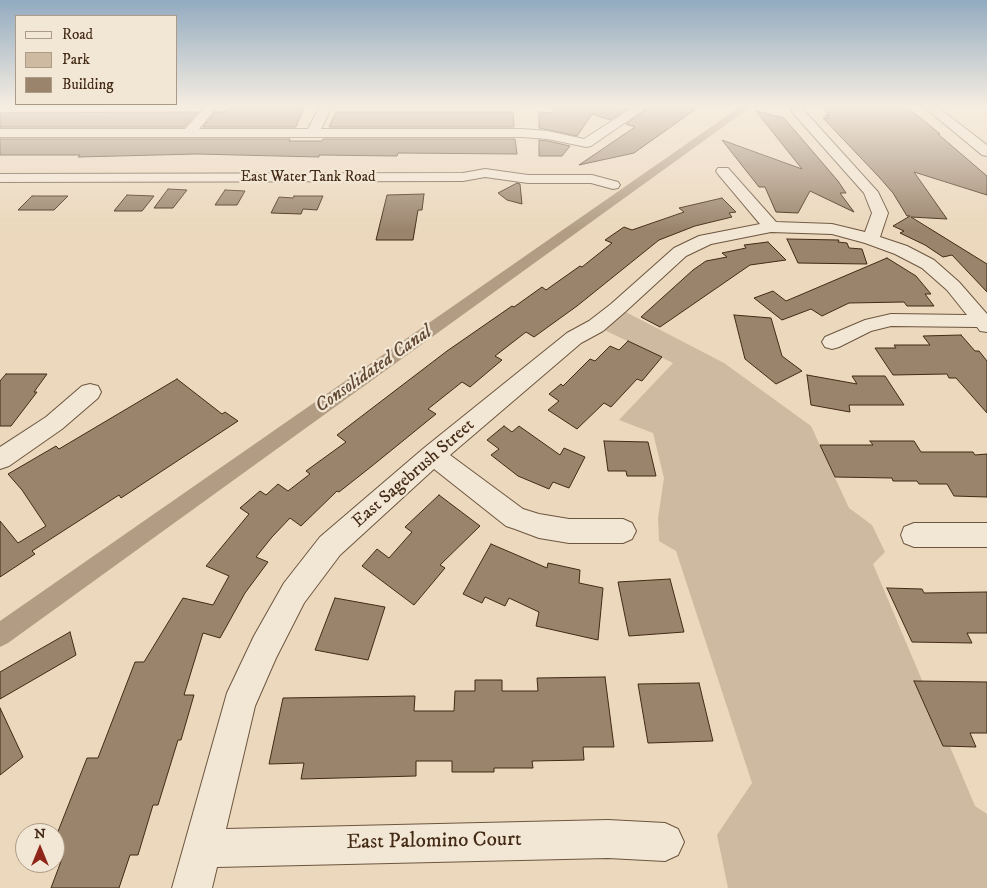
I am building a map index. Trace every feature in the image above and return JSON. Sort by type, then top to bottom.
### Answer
[{"type":"street","points":[[831,147],[871,192],[880,213],[871,239]]},
{"type":"street","points":[[722,170],[771,227]]},
{"type":"street","name":"East Water Tank Road","points":[[0,178],[463,177],[485,173],[528,179],[592,179],[613,185]]},
{"type":"street","name":"East Sagebrush Street","points":[[192,888],[239,705],[264,647],[294,593],[330,546],[433,455],[574,338],[596,326],[618,308],[680,252],[705,240],[771,227],[832,229],[871,239],[902,250],[928,264],[953,286],[984,323]]},
{"type":"street","points":[[832,342],[865,326],[891,320],[984,323]]},
{"type":"street","points":[[2,457],[54,423],[90,392]]},
{"type":"street","points":[[433,455],[515,518],[540,526],[569,531],[624,531]]},
{"type":"street","points":[[914,535],[987,535]]},
{"type":"street","name":"East Palomino Court","points":[[202,848],[608,839],[665,842]]},
{"type":"green space","points":[[618,308],[724,363],[811,426],[849,508],[872,525],[885,552],[873,564],[975,806],[987,814],[987,888],[728,888],[717,835],[752,783],[676,551],[659,541],[658,518],[664,478],[653,433],[619,420],[673,363],[596,326]]},
{"type":"building","points":[[0,147],[516,147],[517,154],[398,153],[397,156],[319,155],[319,157],[197,154],[78,157],[80,155],[0,155]]},
{"type":"building","points":[[539,147],[569,147],[562,156],[539,156]]},
{"type":"building","points":[[605,147],[642,147],[634,153],[579,165]]},
{"type":"building","points":[[728,147],[743,147],[802,169],[785,147],[809,147],[838,181],[846,193],[840,193],[854,212],[810,191],[798,213],[776,212],[765,187],[759,187]]},
{"type":"building","points":[[851,147],[954,147],[987,176],[987,195],[914,172],[947,219],[911,217],[987,264],[987,292],[952,255],[943,257],[925,245],[900,233],[904,231],[893,226],[910,216],[907,216],[893,193]]},
{"type":"building","points":[[517,183],[520,184],[522,204],[507,200],[498,193]]},
{"type":"building","points":[[168,189],[187,190],[173,208],[154,208]]},
{"type":"building","points":[[225,190],[245,191],[237,205],[215,205]]},
{"type":"building","points":[[424,194],[422,210],[418,210],[413,240],[376,240],[387,195]]},
{"type":"building","points":[[127,195],[154,196],[142,211],[114,211]]},
{"type":"building","points":[[32,196],[68,196],[54,210],[18,210]]},
{"type":"building","points":[[294,196],[323,196],[317,210],[303,209],[301,214],[271,213],[279,197],[293,198]]},
{"type":"building","points":[[722,198],[736,212],[729,213],[732,217],[695,226],[659,240],[577,306],[534,337],[526,332],[495,356],[502,360],[470,387],[462,382],[428,409],[436,414],[339,492],[337,491],[301,526],[290,518],[272,537],[256,557],[268,562],[245,593],[220,638],[203,633],[184,695],[194,695],[181,740],[178,740],[158,805],[153,805],[138,855],[130,855],[119,888],[51,888],[57,873],[65,873],[65,823],[61,823],[87,758],[98,758],[135,662],[144,662],[183,598],[213,605],[229,576],[206,566],[249,514],[240,508],[260,491],[266,495],[278,484],[288,491],[310,474],[306,471],[346,442],[337,435],[447,351],[512,306],[514,307],[542,287],[546,290],[580,266],[582,267],[612,243],[605,240],[624,227],[632,230],[684,212],[679,208]]},
{"type":"building","points":[[787,239],[839,240],[838,242],[847,243],[849,248],[862,249],[867,264],[798,263]]},
{"type":"building","points":[[768,242],[786,260],[750,265],[660,327],[641,317],[693,270],[706,261],[727,257],[722,253],[746,248],[744,245]]},
{"type":"building","points":[[887,258],[916,276],[931,294],[925,294],[934,306],[907,306],[904,302],[849,303],[822,316],[811,309],[782,320],[754,298],[773,291],[786,301]]},
{"type":"building","points":[[734,315],[771,318],[782,356],[802,371],[776,384],[745,359]]},
{"type":"building","points":[[961,335],[987,361],[987,413],[956,378],[949,378],[947,374],[893,375],[875,348],[896,348],[894,345],[930,345],[923,336]]},
{"type":"building","points":[[628,341],[662,357],[642,381],[637,379],[611,407],[604,403],[577,429],[548,410],[559,401],[549,394],[561,384],[563,386],[590,359],[595,361],[610,346],[619,350]]},
{"type":"building","points":[[6,374],[47,374],[34,392],[37,392],[11,426],[0,426],[0,381]]},
{"type":"building","points":[[807,375],[857,384],[852,376],[885,376],[904,405],[849,405],[850,412],[811,405]]},
{"type":"building","points":[[177,379],[222,414],[225,412],[238,421],[121,498],[119,495],[32,551],[35,554],[0,577],[0,521],[18,543],[46,526],[22,490],[8,474],[56,446],[59,449]]},
{"type":"building","points":[[504,426],[512,432],[519,426],[560,455],[564,448],[585,457],[569,488],[553,482],[549,489],[518,476],[491,455],[499,449],[487,440]]},
{"type":"building","points":[[604,441],[648,442],[656,476],[627,476],[626,471],[608,471]]},
{"type":"building","points":[[870,441],[914,441],[921,452],[973,452],[975,455],[987,454],[987,497],[954,496],[947,484],[919,484],[917,481],[893,481],[892,478],[835,477],[820,445],[873,445]]},
{"type":"building","points":[[439,495],[480,526],[440,565],[445,568],[414,605],[362,566],[377,549],[389,558],[412,532],[405,527]]},
{"type":"building","points":[[491,544],[547,568],[548,563],[580,570],[579,583],[603,588],[598,640],[536,626],[539,612],[509,598],[505,606],[485,597],[482,603],[463,594]]},
{"type":"building","points":[[670,579],[684,632],[629,636],[618,582]]},
{"type":"building","points":[[887,588],[922,589],[924,593],[987,592],[987,633],[967,633],[972,643],[912,642]]},
{"type":"building","points":[[335,598],[385,607],[368,660],[315,650]]},
{"type":"building","points":[[70,632],[76,655],[0,699],[0,672]]},
{"type":"building","points":[[605,677],[614,747],[583,747],[584,760],[532,761],[533,768],[494,768],[494,772],[452,772],[452,761],[416,761],[416,776],[301,779],[304,763],[269,764],[283,698],[415,696],[414,711],[454,711],[455,691],[475,691],[475,680],[502,680],[502,691],[538,691],[537,678]]},
{"type":"building","points":[[914,681],[987,682],[987,733],[970,733],[976,747],[943,746]]},
{"type":"building","points":[[699,683],[713,741],[648,743],[638,684]]},
{"type":"building","points":[[0,708],[23,757],[0,775]]},
{"type":"waterway","name":"Consolidated Canal","points":[[0,635],[688,147]]}]
